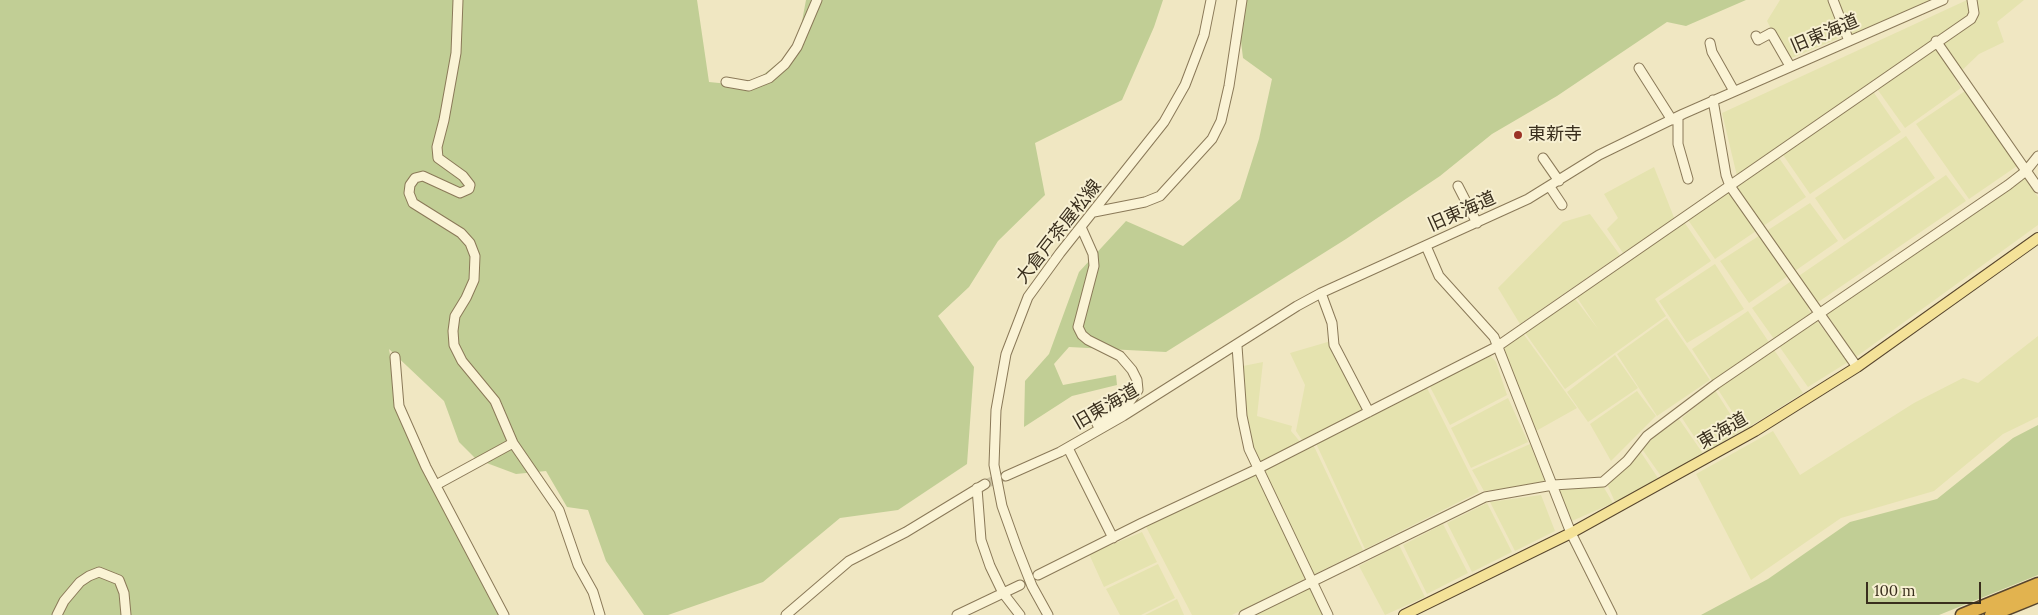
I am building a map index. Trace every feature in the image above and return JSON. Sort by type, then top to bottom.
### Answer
[{"type":"highway","points":[[1962,615],[2038,584]]},
{"type":"highway","points":[[1991,615],[2038,596]]},
{"type":"main road","name":"東海道","points":[[1404,615],[1571,533],[1756,431],[1857,367],[2038,238]]},
{"type":"street","points":[[458,0],[456,53],[444,120],[437,147],[438,158],[463,176],[470,185],[469,189],[460,192],[423,176],[415,178],[410,185],[409,193],[413,203],[461,233],[470,243],[475,256],[474,280],[455,316],[454,345],[462,361],[495,401],[513,443],[559,510],[578,565],[593,592],[600,615]]},
{"type":"street","points":[[726,82],[749,86],[769,78],[786,64],[797,48],[817,0]]},
{"type":"street","name":"大倉戸茶屋松線","points":[[1048,615],[1032,586],[1002,506],[994,465],[996,410],[1006,354],[1028,298],[1081,226],[1144,150],[1173,107],[1185,85],[1204,35],[1211,0]]},
{"type":"street","points":[[1094,212],[1145,202],[1160,196],[1212,139],[1221,121],[1229,86],[1242,0]]},
{"type":"street","points":[[1833,0],[1849,41]]},
{"type":"street","name":"旧東海道","points":[[1006,476],[1068,448],[1321,293],[1393,258],[1426,246],[1477,223],[1550,187],[1599,155],[1713,100],[1943,0]]},
{"type":"street","points":[[1038,576],[1257,469],[1498,346],[1971,18],[1974,13],[1972,0]]},
{"type":"street","points":[[1756,36],[1758,40],[1771,33],[1790,66]]},
{"type":"street","points":[[1936,41],[2038,188]]},
{"type":"street","points":[[1710,42],[1712,52],[1734,91]]},
{"type":"street","points":[[1638,68],[1675,118],[1678,144],[1688,179]]},
{"type":"street","points":[[1713,100],[1726,175],[1730,186],[1857,367]]},
{"type":"street","points":[[1244,615],[1485,497],[1553,485],[1603,482],[1627,461],[1648,436],[1716,384],[1821,314],[2026,171],[2038,156]]},
{"type":"street","points":[[1544,158],[1559,181]]},
{"type":"street","points":[[1458,186],[1477,223]]},
{"type":"street","points":[[1550,187],[1562,205]]},
{"type":"street","points":[[1081,226],[1093,254],[1094,266],[1078,327],[1082,335],[1088,340],[1120,356],[1132,370],[1137,380],[1138,390],[1130,401],[1097,424],[1100,429]]},
{"type":"street","points":[[1426,246],[1439,276],[1484,324],[1498,346],[1571,533],[1612,615]]},
{"type":"street","points":[[1321,293],[1332,323],[1334,345],[1369,412]]},
{"type":"street","points":[[1236,346],[1242,416],[1249,449],[1328,615]]},
{"type":"street","points":[[395,357],[399,406],[436,485],[504,615]]},
{"type":"street","points":[[436,485],[513,443]]},
{"type":"street","points":[[1068,448],[1113,538]]},
{"type":"street","points":[[786,615],[849,561],[906,532],[981,486],[981,540],[990,566],[1003,593],[1020,615]]},
{"type":"street","points":[[57,615],[64,601],[80,582],[99,572],[119,580],[124,593],[126,615]]},
{"type":"street","points":[[957,615],[1020,585]]},
{"type":"shaded area","points":[[1780,0],[1829,0],[1838,28],[1844,36],[1787,60],[1767,21]]},
{"type":"shaded area","points":[[1833,0],[1934,0],[1848,38]]},
{"type":"shaded area","points":[[1967,0],[1970,3],[1969,15],[1972,0],[2024,0],[1997,22],[2004,42],[1979,54],[1954,78],[1961,88],[1905,128],[1875,86],[1737,176],[1722,113]]},
{"type":"shaded area","points":[[1872,90],[1901,132],[1810,194],[1781,152]]},
{"type":"shaded area","points":[[1965,91],[2017,166],[1969,199],[1916,124]]},
{"type":"shaded area","points":[[1906,136],[1935,178],[1844,240],[1815,198]]},
{"type":"shaded area","points":[[1777,155],[1806,197],[1715,259],[1686,217]]},
{"type":"shaded area","points":[[1654,167],[1675,220],[1623,253],[1607,229],[1618,218],[1604,194]]},
{"type":"shaded area","points":[[1946,175],[1966,201],[1808,309],[1848,362],[1808,387],[1752,308]]},
{"type":"shaded area","points":[[2020,179],[2025,179],[2038,197],[2038,225],[1856,357],[1827,314]]},
{"type":"shaded area","points":[[1810,203],[1838,241],[1749,303],[1720,261]]},
{"type":"shaded area","points":[[1590,214],[1620,255],[1520,324],[1498,288],[1563,222]]},
{"type":"shaded area","points":[[1682,219],[1711,261],[1655,299],[1666,316],[1565,389],[1523,330],[1573,296],[1598,329],[1576,296]]},
{"type":"shaded area","points":[[1715,264],[1744,309],[1687,343],[1659,301]]},
{"type":"shaded area","points":[[1748,311],[1803,393],[1744,430],[1692,349]]},
{"type":"shaded area","points":[[1667,318],[1710,380],[1657,416],[1617,354]]},
{"type":"shaded area","points":[[1522,332],[1577,408],[1536,431],[1502,346]]},
{"type":"shaded area","points":[[2038,336],[2038,417],[2003,434],[1934,491],[1841,518],[1751,580],[1696,474],[1773,431],[1800,475],[1914,403],[1963,378],[1978,383]]},
{"type":"shaded area","points":[[1331,341],[1368,410],[1425,384],[1479,492],[1365,549],[1314,439],[1311,440],[1363,550],[1232,615],[1192,615],[1144,523],[1258,466],[1250,452],[1238,367],[1263,362],[1257,416],[1292,426],[1291,431],[1302,444],[1304,443],[1296,431],[1305,385],[1290,353]]},
{"type":"shaded area","points":[[1487,352],[1496,362],[1507,395],[1450,425],[1428,383]]},
{"type":"shaded area","points":[[1615,355],[1638,388],[1588,422],[1567,392]]},
{"type":"shaded area","points":[[1715,390],[1741,431],[1705,453],[1682,418]]},
{"type":"shaded area","points":[[1637,391],[1656,416],[1611,461],[1590,424]]},
{"type":"shaded area","points":[[1508,398],[1528,442],[1471,468],[1451,428]]},
{"type":"shaded area","points":[[1679,419],[1704,455],[1663,479],[1642,449],[1654,437]]},
{"type":"shaded area","points":[[1530,444],[1546,484],[1484,491],[1472,470]]},
{"type":"shaded area","points":[[1640,451],[1660,481],[1615,502],[1607,484]]},
{"type":"shaded area","points":[[1603,486],[1613,503],[1572,521],[1557,490]]},
{"type":"shaded area","points":[[1541,495],[1555,531],[1515,551],[1490,502]]},
{"type":"shaded area","points":[[1487,503],[1512,552],[1472,572],[1447,523]]},
{"type":"shaded area","points":[[1443,524],[1468,573],[1427,594],[1403,545]]},
{"type":"shaded area","points":[[1142,532],[1157,562],[1104,587],[1089,554]]},
{"type":"shaded area","points":[[1399,545],[1425,597],[1385,615],[1359,566]]},
{"type":"shaded area","points":[[1158,564],[1175,598],[1141,615],[1120,615],[1106,589]]},
{"type":"shaded area","points":[[1311,587],[1323,615],[1254,615]]},
{"type":"shaded area","points":[[1177,599],[1184,615],[1145,615]]},
{"type":"green space","points":[[0,0],[697,0],[709,82],[749,86],[797,48],[806,0],[1163,0],[1154,27],[1122,100],[1035,143],[1045,195],[998,241],[969,287],[938,316],[974,367],[967,464],[898,510],[840,518],[763,582],[668,615],[644,615],[606,561],[588,510],[567,507],[546,471],[516,474],[476,459],[459,442],[444,401],[389,349],[399,406],[502,615],[0,615]]},
{"type":"green space","points":[[1236,0],[1746,0],[1686,26],[1667,22],[1557,96],[1492,134],[1440,176],[1346,239],[1166,352],[1069,347],[1054,364],[1063,385],[1116,375],[1117,385],[1072,396],[1024,427],[1025,381],[1049,354],[1079,272],[1126,221],[1183,246],[1240,199],[1259,139],[1272,79],[1243,58]]},
{"type":"green space","points":[[2038,425],[2038,575],[1939,615],[1701,615],[1768,579],[1850,522],[1937,499],[2013,438]]},
{"type":"tunnel","points":[[985,484],[1006,476]]},
{"type":"place","name":"東新寺","points":[[1518,135]]}]
